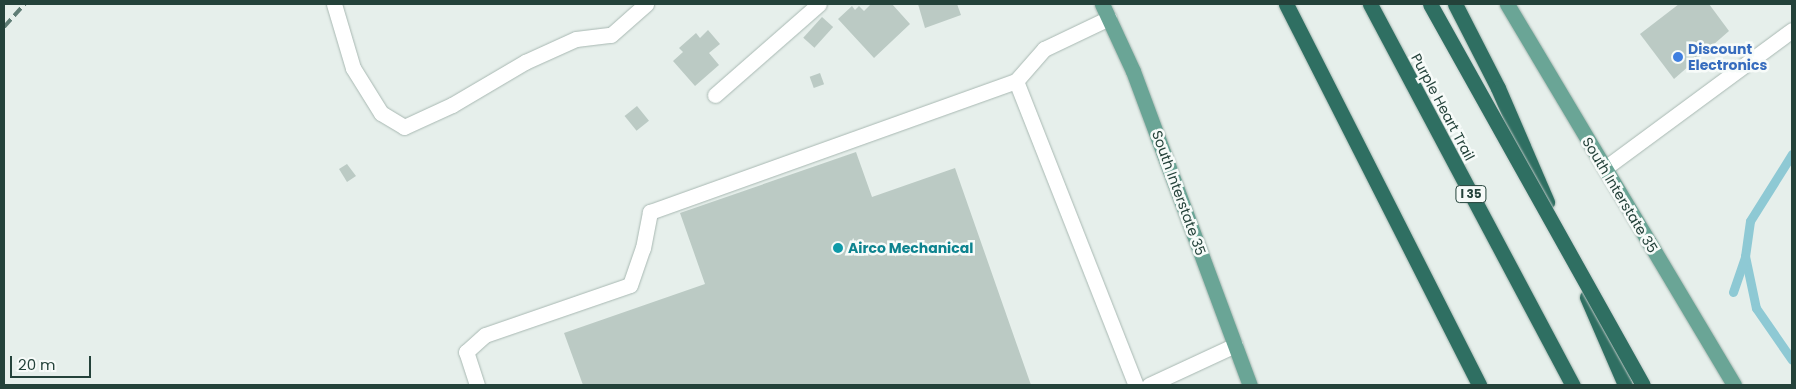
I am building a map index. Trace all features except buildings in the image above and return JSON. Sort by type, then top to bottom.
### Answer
[{"type":"highway","points":[[1286,4],[1479,385]]},
{"type":"highway","name":"Purple Heart Trail","points":[[1370,4],[1573,385]]},
{"type":"highway","points":[[1430,4],[1643,385]]},
{"type":"highway","points":[[1455,4],[1498,88],[1625,385]]},
{"type":"main road","name":"South Interstate 35","points":[[1102,4],[1133,71],[1250,385]]},
{"type":"main road","name":"South Interstate 35","points":[[1507,4],[1734,385]]},
{"type":"lane","points":[[334,4],[353,68],[381,113],[404,127],[452,105],[525,62],[576,39],[611,35],[646,4]]},
{"type":"lane","points":[[715,95],[819,4]]},
{"type":"lane","points":[[477,385],[466,352],[485,335],[630,285],[643,248],[650,212],[1016,81],[1044,49],[1109,18]]},
{"type":"lane","points":[[1605,168],[1792,30]]},
{"type":"lane","points":[[1016,81],[1136,385]]},
{"type":"lane","points":[[1149,385],[1235,345]]},
{"type":"waterway","points":[[1792,154],[1750,221],[1745,256],[1756,308],[1792,360]]},
{"type":"waterway","points":[[1733,292],[1745,257]]},
{"type":"railway","points":[[4,27],[25,4]]},
{"type":"place","name":"Discount Electronics","points":[[1678,57]]},
{"type":"place","name":"Airco Mechanical","points":[[838,248]]}]
